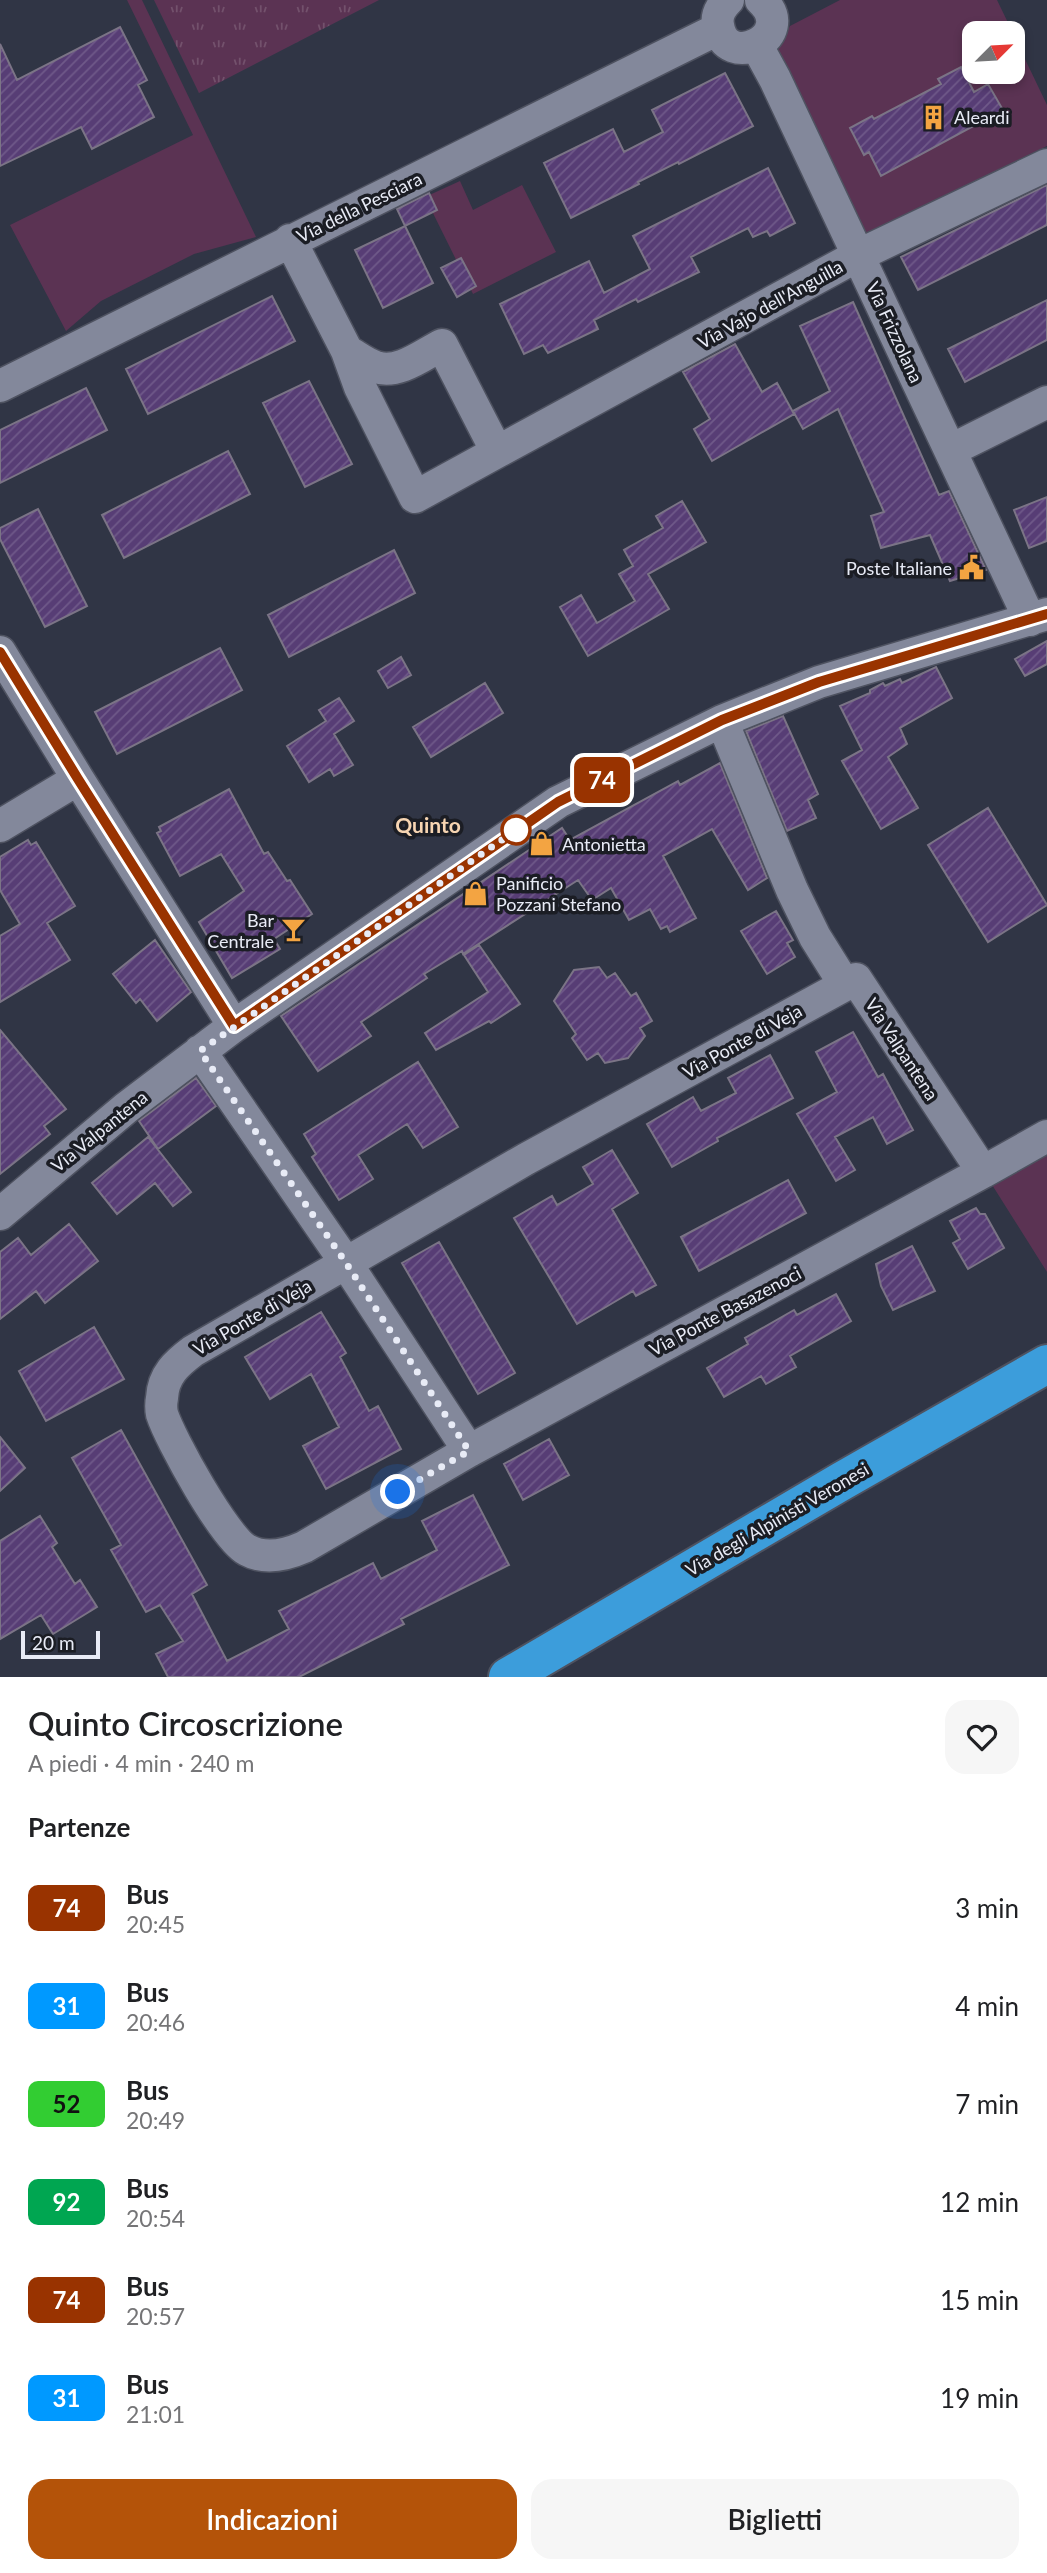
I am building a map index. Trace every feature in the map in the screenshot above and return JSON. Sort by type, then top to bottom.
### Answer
[{"type":"highway","name":"Via degli Alpinisti Veronesi","points":[[508,1677],[1047,1364]]},
{"type":"street","points":[[723,14],[727,42],[749,48],[764,41],[771,26],[772,3]]},
{"type":"street","name":"Via della Pesciara","points":[[0,386],[290,240],[723,14]]},
{"type":"street","name":"Via Frizzolana","points":[[757,46],[951,450],[1038,617]]},
{"type":"street","name":"Via Vajo dell'Anguilla","points":[[290,240],[347,351],[373,415],[415,497],[859,255],[1047,165]]},
{"type":"street","points":[[373,415],[378,390],[385,379],[400,367],[442,345],[497,452]]},
{"type":"street","points":[[347,351],[376,368],[400,367]]},
{"type":"street","points":[[951,450],[1047,402]]},
{"type":"street","name":"Via Valpantena","points":[[0,1214],[126,1108],[200,1051],[558,802],[722,720],[819,682],[1038,617]]},
{"type":"street","points":[[0,652],[234,1026]]},
{"type":"street","name":"Via Valpantena","points":[[722,720],[742,763],[792,890],[815,937],[845,985],[856,979],[983,1172]]},
{"type":"street","points":[[0,826],[78,779]]},
{"type":"street","name":"Via Ponte di Veja","points":[[469,1451],[304,1547],[270,1556],[257,1554],[245,1550],[226,1531],[187,1465],[162,1412],[162,1395],[166,1379],[176,1364],[193,1351],[526,1159],[845,985]]},
{"type":"street","points":[[200,1051],[346,1263],[469,1451]]},
{"type":"street","points":[[983,1172],[1047,1136]]},
{"type":"street","name":"Via Ponte Basazenoci","points":[[469,1451],[983,1172]]},
{"type":"green space","points":[[127,0],[142,0],[256,237],[194,254],[101,301],[66,331],[10,225],[193,135]]},
{"type":"green space","points":[[154,0],[379,0],[199,93]]},
{"type":"green space","points":[[840,0],[997,0],[1007,21],[962,21],[962,84],[1026,84],[1026,61],[1047,105],[1047,146],[862,235],[774,55],[790,26]]},
{"type":"green space","points":[[460,181],[473,210],[522,185],[556,252],[473,294],[425,197]]},
{"type":"green space","points":[[1047,1146],[1047,1272],[989,1180]]},
{"type":"building","points":[[120,27],[147,80],[138,85],[154,117],[92,149],[81,127],[0,166],[0,44],[17,80]]},
{"type":"building","points":[[961,67],[962,84],[970,84],[974,92],[988,84],[1003,110],[881,176],[869,152],[864,155],[850,128],[872,116],[874,119],[941,84],[938,79]]},
{"type":"building","points":[[725,73],[753,126],[571,218],[544,163],[613,129],[624,152],[663,132],[652,110]]},
{"type":"building","points":[[768,168],[795,223],[770,236],[767,231],[753,237],[748,228],[691,257],[699,272],[594,320],[598,329],[548,353],[543,345],[524,354],[500,304],[589,261],[604,293],[650,269],[633,236]]},
{"type":"building","points":[[1047,185],[1047,225],[918,290],[901,257]]},
{"type":"building","points":[[429,193],[437,210],[405,226],[397,209]]},
{"type":"building","points":[[405,226],[433,283],[383,308],[355,250]]},
{"type":"building","points":[[461,258],[476,286],[457,297],[441,268]]},
{"type":"building","points":[[272,296],[295,341],[148,414],[126,369]]},
{"type":"building","points":[[1047,300],[1047,340],[965,382],[948,349]]},
{"type":"building","points":[[853,302],[939,495],[949,491],[986,570],[950,581],[930,535],[881,548],[871,516],[884,512],[838,409],[803,429],[793,411],[830,391],[800,326]]},
{"type":"building","points":[[735,344],[762,392],[777,383],[794,414],[712,461],[694,429],[710,419],[683,372]]},
{"type":"building","points":[[309,381],[352,464],[305,487],[263,403]]},
{"type":"building","points":[[86,388],[107,430],[0,483],[0,430]]},
{"type":"building","points":[[228,451],[250,494],[124,558],[102,515]]},
{"type":"building","points":[[1047,497],[1047,541],[1029,548],[1014,510]]},
{"type":"building","points":[[682,501],[706,542],[648,574],[669,609],[588,656],[560,607],[581,595],[597,623],[635,601],[619,574],[633,566],[624,550],[663,528],[656,516]]},
{"type":"building","points":[[38,509],[87,606],[45,627],[0,539],[0,528]]},
{"type":"building","points":[[394,550],[415,593],[289,657],[268,615]]},
{"type":"building","points":[[1047,641],[1047,664],[1025,676],[1015,659]]},
{"type":"building","points":[[220,648],[242,690],[117,754],[95,712]]},
{"type":"building","points":[[401,657],[411,675],[388,688],[378,671]]},
{"type":"building","points":[[936,667],[952,698],[900,728],[907,744],[888,757],[918,808],[881,829],[842,761],[862,750],[840,706],[870,693],[870,690],[883,683],[885,686],[900,679],[902,683]]},
{"type":"building","points":[[485,683],[503,713],[431,757],[413,727]]},
{"type":"building","points":[[339,698],[354,721],[334,734],[353,765],[334,776],[330,769],[309,782],[287,746],[326,721],[319,710]]},
{"type":"building","points":[[783,716],[818,794],[808,800],[816,818],[787,831],[746,731]]},
{"type":"building","points":[[720,763],[767,878],[748,890],[712,829],[663,856],[696,918],[670,932],[667,926],[661,929],[650,909],[629,920],[611,888],[592,900],[578,880],[463,954],[462,951],[424,974],[427,978],[361,1022],[371,1036],[318,1071],[281,1016],[562,828],[570,840],[678,781],[680,785]]},
{"type":"building","points":[[229,789],[264,854],[268,852],[312,914],[274,939],[280,949],[232,978],[199,922],[244,891],[221,854],[180,876],[157,833],[161,831],[159,827]]},
{"type":"building","points":[[988,808],[1047,905],[988,942],[928,845]]},
{"type":"building","points":[[28,840],[31,845],[36,842],[75,906],[47,923],[70,960],[0,1002],[0,936],[20,924],[0,890],[0,857]]},
{"type":"building","points":[[776,911],[793,940],[787,943],[795,957],[767,974],[741,931]]},
{"type":"building","points":[[155,940],[191,992],[157,1021],[140,999],[136,1003],[113,974]]},
{"type":"building","points":[[479,945],[520,1004],[491,1023],[489,1021],[436,1050],[425,1033],[488,992],[464,955]]},
{"type":"building","points":[[599,967],[607,978],[615,973],[631,996],[636,993],[652,1021],[640,1028],[645,1036],[628,1058],[605,1063],[598,1053],[587,1060],[572,1038],[576,1034],[554,1001],[574,970]]},
{"type":"building","points":[[0,1030],[66,1109],[44,1126],[50,1134],[0,1174]]},
{"type":"building","points":[[853,1032],[878,1077],[883,1074],[913,1130],[887,1144],[873,1117],[835,1137],[855,1170],[836,1181],[797,1114],[837,1092],[816,1052]]},
{"type":"building","points":[[770,1055],[793,1098],[717,1138],[718,1141],[672,1167],[647,1124],[693,1097],[701,1111],[736,1093],[728,1078]]},
{"type":"building","points":[[418,1062],[458,1127],[423,1148],[407,1124],[358,1155],[373,1179],[339,1200],[312,1157],[316,1154],[304,1134]]},
{"type":"building","points":[[196,1078],[216,1106],[158,1149],[139,1121]]},
{"type":"building","points":[[148,1137],[191,1192],[173,1206],[155,1183],[117,1214],[92,1183]]},
{"type":"building","points":[[612,1150],[638,1193],[612,1209],[656,1285],[636,1296],[633,1291],[577,1324],[514,1218],[552,1196],[557,1205],[593,1184],[583,1167]]},
{"type":"building","points":[[788,1180],[806,1213],[699,1271],[681,1237]]},
{"type":"building","points":[[976,1208],[980,1214],[985,1214],[1004,1248],[968,1269],[953,1243],[960,1239],[950,1221]]},
{"type":"building","points":[[69,1224],[98,1261],[45,1303],[36,1291],[0,1319],[0,1252],[18,1238],[31,1255]]},
{"type":"building","points":[[439,1242],[515,1373],[478,1394],[402,1263]]},
{"type":"building","points":[[912,1246],[935,1291],[893,1310],[881,1286],[876,1264]]},
{"type":"building","points":[[836,1294],[851,1321],[790,1356],[796,1367],[766,1384],[761,1376],[724,1397],[707,1368],[748,1344],[745,1338],[794,1310],[797,1315]]},
{"type":"building","points":[[321,1312],[346,1353],[340,1357],[369,1411],[378,1406],[401,1449],[326,1489],[303,1446],[339,1427],[311,1374],[270,1399],[245,1357]]},
{"type":"building","points":[[94,1327],[124,1379],[46,1421],[19,1371]]},
{"type":"building","points":[[121,1430],[207,1585],[192,1594],[227,1661],[289,1629],[279,1611],[373,1563],[381,1579],[437,1550],[422,1521],[473,1495],[509,1565],[401,1619],[404,1624],[299,1677],[168,1677],[156,1654],[183,1641],[160,1605],[146,1612],[111,1550],[121,1545],[72,1458]]},
{"type":"building","points":[[0,1437],[25,1468],[0,1491]]},
{"type":"building","points":[[549,1439],[569,1475],[523,1500],[504,1464]]},
{"type":"building","points":[[40,1516],[57,1543],[52,1547],[75,1584],[80,1580],[97,1607],[53,1634],[41,1615],[0,1639],[0,1541]]},
{"type":"bus line","name":"74","points":[[0,652],[234,1026],[558,802],[722,720],[819,682],[1047,614]]},
{"type":"place","name":"Aleardi","points":[[934,117]]},
{"type":"place","name":"Poste Italiane","points":[[972,568]]},
{"type":"place","name":"Antonietta","points":[[542,844]]},
{"type":"place","name":"Panificio Pozzani Stefano","points":[[476,893]]},
{"type":"place","name":"Bar Centrale","points":[[294,930]]},
{"type":"district","name":"Quinto","points":[[428,824]]},
{"type":"route","points":[[398,1492],[469,1451],[346,1263],[200,1051],[516,830]]}]
